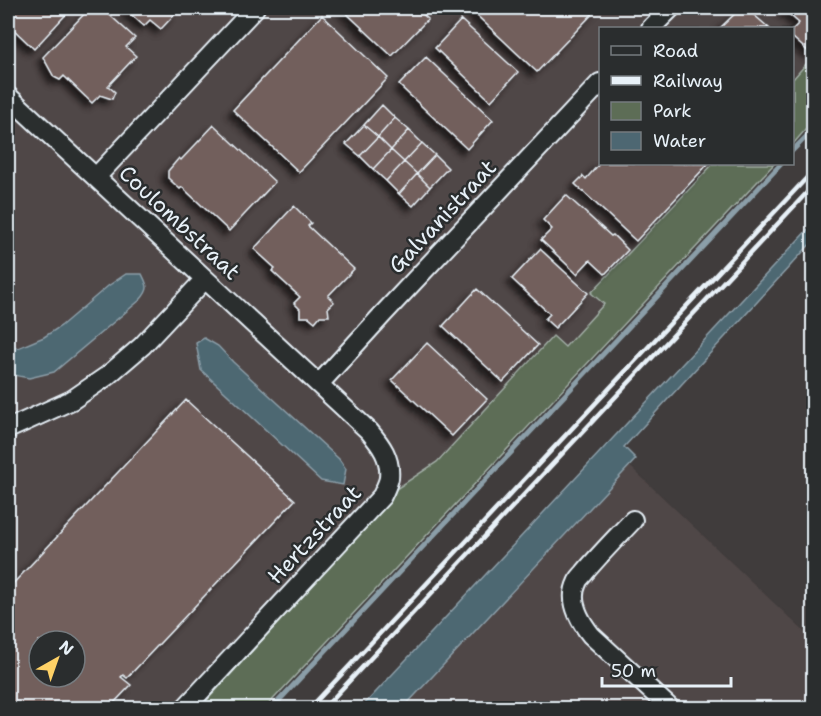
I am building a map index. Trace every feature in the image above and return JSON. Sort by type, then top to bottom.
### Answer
[{"type":"street","points":[[96,177],[255,8]]},
{"type":"street","points":[[652,27],[671,8]]},
{"type":"street","name":"Galvanistraat","points":[[319,384],[599,84]]},
{"type":"street","name":"Coulombstraat","points":[[8,96],[319,384]]},
{"type":"street","points":[[8,429],[72,400],[107,376],[142,346],[205,279]]},
{"type":"street","name":"Hertzstraat","points":[[185,708],[382,496],[389,480],[388,461],[381,445],[319,384]]},
{"type":"street","points":[[633,520],[577,583],[574,596],[576,610],[582,624],[591,634],[670,708]]},
{"type":"shaded area","points":[[8,8],[813,8],[813,109],[794,130],[794,27],[599,27],[599,165],[760,165],[251,708],[8,708]]},
{"type":"shaded area","points":[[616,453],[813,640],[813,708],[376,708]]},
{"type":"green space","points":[[813,56],[813,121],[794,143],[794,78]]},
{"type":"green space","points":[[712,165],[773,165],[265,708],[200,708],[394,495],[396,489],[437,462],[553,336],[565,347],[604,304],[591,293]]},
{"type":"water","points":[[813,224],[813,241],[624,447],[636,459],[403,708],[361,708]]},
{"type":"water","points":[[126,274],[142,274],[147,287],[140,300],[54,372],[29,378],[8,374],[8,344],[18,348],[44,337]]},
{"type":"water","points":[[204,338],[218,346],[339,459],[346,469],[343,485],[321,481],[201,370],[196,343]]},
{"type":"building","points":[[8,8],[72,8],[34,49],[8,24]]},
{"type":"building","points":[[90,8],[102,8],[135,38],[126,47],[136,56],[108,86],[115,92],[112,99],[100,95],[92,103],[64,76],[60,80],[54,77],[43,57]]},
{"type":"building","points":[[124,8],[171,8],[176,13],[161,29],[150,20],[144,26]]},
{"type":"building","points":[[341,8],[416,8],[428,19],[392,56]]},
{"type":"building","points":[[470,8],[598,8],[537,72]]},
{"type":"building","points":[[741,8],[746,8],[768,27],[721,27]]},
{"type":"building","points":[[782,8],[814,8],[814,51],[811,54],[794,39],[794,28],[799,23]]},
{"type":"building","points":[[322,15],[388,78],[299,172],[233,110]]},
{"type":"building","points":[[461,20],[518,72],[491,101],[435,48]]},
{"type":"building","points":[[426,57],[493,120],[467,149],[399,85]]},
{"type":"building","points":[[382,105],[395,118],[378,137],[364,125]]},
{"type":"building","points":[[395,118],[409,130],[391,150],[378,137]]},
{"type":"building","points":[[214,125],[275,182],[229,231],[182,187],[180,189],[168,178],[168,171],[179,158],[181,160]]},
{"type":"building","points":[[364,125],[378,137],[360,156],[346,144]]},
{"type":"building","points":[[409,130],[422,143],[404,162],[391,150]]},
{"type":"building","points":[[378,137],[391,150],[373,169],[360,156]]},
{"type":"building","points":[[422,143],[435,155],[417,174],[404,162]]},
{"type":"building","points":[[391,150],[404,162],[386,181],[373,169]]},
{"type":"building","points":[[435,155],[448,168],[430,187],[417,174]]},
{"type":"building","points":[[404,162],[417,174],[399,194],[386,181]]},
{"type":"building","points":[[599,164],[707,165],[636,241],[575,184],[583,176],[586,179]]},
{"type":"building","points":[[417,174],[430,187],[413,206],[399,194]]},
{"type":"building","points":[[566,195],[628,250],[605,274],[590,260],[577,274],[541,240],[552,229],[543,220]]},
{"type":"building","points":[[294,206],[311,223],[308,226],[354,269],[328,296],[334,302],[328,308],[329,316],[320,316],[315,322],[309,317],[300,317],[300,309],[294,303],[300,297],[272,271],[275,268],[254,249]]},
{"type":"building","points":[[540,249],[588,293],[555,328],[545,319],[550,314],[512,279]]},
{"type":"building","points":[[477,289],[538,345],[503,382],[443,326]]},
{"type":"building","points":[[427,343],[487,399],[452,436],[392,380]]},
{"type":"building","points":[[186,400],[295,500],[127,678],[123,675],[121,677],[131,685],[109,708],[8,708],[8,589]]},
{"type":"waterway","points":[[794,149],[814,129]]},
{"type":"waterway","points":[[272,708],[780,165]]},
{"type":"railway","points":[[310,708],[814,170]]},
{"type":"railway","points":[[324,708],[814,185]]}]
